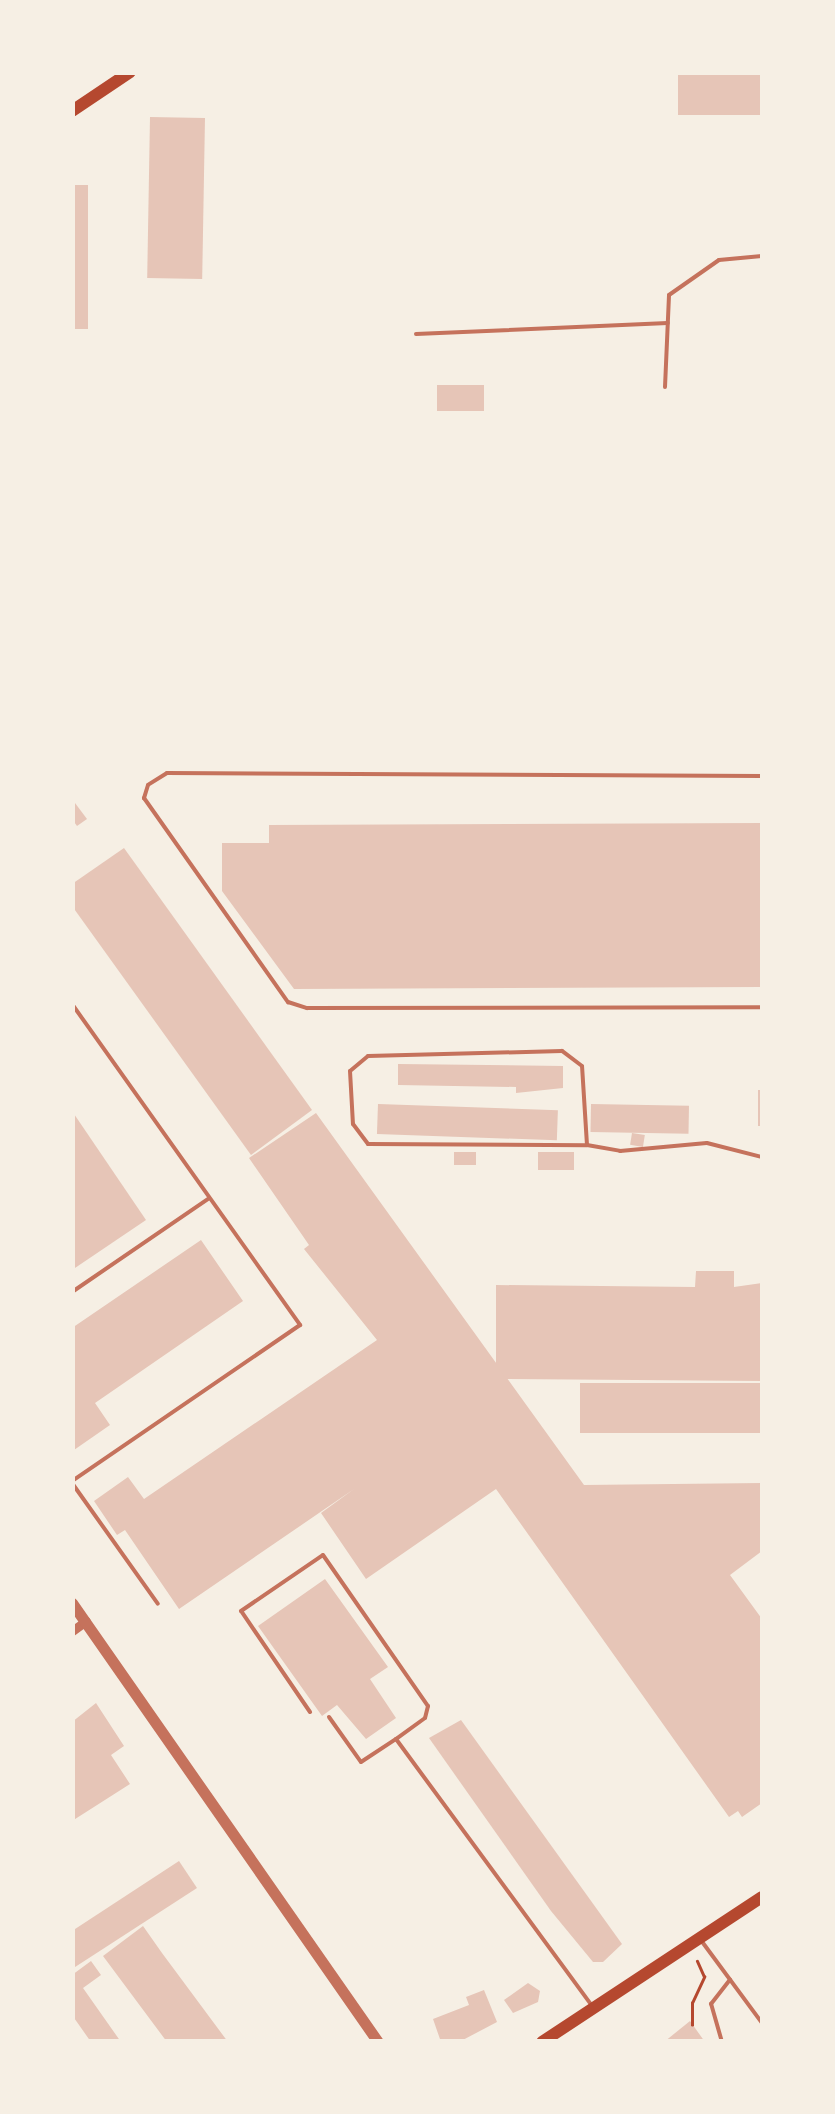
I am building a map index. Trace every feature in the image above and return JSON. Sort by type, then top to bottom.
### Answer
[{"type":"main road","points":[[72,111],[130,72]]},
{"type":"main road","points":[[542,2042],[762,1897]]},
{"type":"street","points":[[72,1602],[378,2042]]},
{"type":"street","points":[[72,1631],[86,1622]]},
{"type":"lane","points":[[665,387],[669,295],[719,260],[762,256]]},
{"type":"lane","points":[[416,334],[668,322]]},
{"type":"lane","points":[[762,776],[167,773],[148,785],[144,798],[288,1002],[306,1008],[762,1008]]},
{"type":"lane","points":[[72,1004],[300,1325],[72,1482],[158,1604]]},
{"type":"lane","points":[[588,1145],[582,1066],[562,1051],[368,1056],[350,1071],[353,1124],[368,1144],[588,1145],[620,1151],[707,1143],[762,1157]]},
{"type":"lane","points":[[72,1292],[208,1199]]},
{"type":"lane","points":[[310,1712],[241,1611],[322,1555],[428,1706],[425,1718],[361,1762],[329,1717]]},
{"type":"lane","points":[[396,1739],[594,2008]]},
{"type":"lane","points":[[700,1939],[762,2023]]},
{"type":"lane","points":[[722,2042],[711,2004],[730,1980]]},
{"type":"path","points":[[687,1948],[704,1977],[692,2003],[692,2025]]},
{"type":"building","points":[[678,72],[762,72],[762,115],[678,115]]},
{"type":"building","points":[[150,117],[205,118],[202,279],[147,278]]},
{"type":"building","points":[[72,185],[88,185],[88,329],[72,329]]},
{"type":"building","points":[[437,385],[484,385],[484,411],[437,411]]},
{"type":"building","points":[[72,799],[87,819],[77,826],[72,819]]},
{"type":"building","points":[[762,823],[762,987],[294,989],[222,891],[222,843],[269,843],[269,825]]},
{"type":"building","points":[[124,848],[312,1110],[251,1155],[72,906],[72,884]]},
{"type":"building","points":[[398,1064],[563,1066],[563,1088],[516,1093],[516,1087],[398,1085]]},
{"type":"building","points":[[758,1090],[762,1090],[762,1126],[758,1126]]},
{"type":"building","points":[[378,1104],[558,1110],[557,1140],[377,1134]]},
{"type":"building","points":[[591,1104],[689,1106],[688,1134],[591,1132]]},
{"type":"building","points":[[72,1111],[146,1220],[72,1270]]},
{"type":"building","points":[[316,1113],[584,1485],[762,1483],[762,1551],[730,1575],[762,1619],[762,1803],[742,1817],[738,1811],[729,1817],[496,1489],[366,1579],[321,1513],[354,1489],[179,1609],[125,1530],[117,1535],[94,1501],[128,1477],[144,1499],[377,1340],[304,1249],[309,1245],[249,1158]]},
{"type":"building","points":[[632,1133],[645,1135],[643,1147],[630,1145]]},
{"type":"building","points":[[454,1152],[476,1152],[476,1165],[454,1165]]},
{"type":"building","points":[[538,1152],[574,1152],[574,1170],[538,1170]]},
{"type":"building","points":[[201,1240],[243,1301],[95,1403],[110,1425],[74,1450],[72,1328]]},
{"type":"building","points":[[696,1271],[734,1271],[734,1287],[762,1283],[762,1381],[506,1379],[496,1364],[496,1285],[695,1287]]},
{"type":"building","points":[[580,1383],[762,1383],[762,1433],[580,1433]]},
{"type":"building","points":[[325,1579],[388,1667],[370,1679],[396,1718],[366,1739],[337,1705],[322,1716],[258,1626]]},
{"type":"building","points":[[96,1703],[124,1746],[111,1755],[130,1784],[72,1821],[72,1722]]},
{"type":"building","points":[[461,1720],[622,1944],[603,1962],[593,1962],[551,1911],[429,1738]]},
{"type":"building","points":[[179,1861],[197,1888],[72,1969],[72,1931]]},
{"type":"building","points":[[143,1926],[228,2042],[167,2042],[103,1956]]},
{"type":"building","points":[[91,1961],[101,1975],[83,1988],[121,2042],[91,2042],[72,2015],[72,1975]]},
{"type":"building","points":[[528,1983],[540,1991],[538,2002],[513,2013],[504,2000]]},
{"type":"building","points":[[484,1990],[497,2022],[459,2042],[441,2042],[433,2019],[469,2005],[466,1997]]},
{"type":"building","points":[[690,2021],[705,2042],[664,2042]]}]
